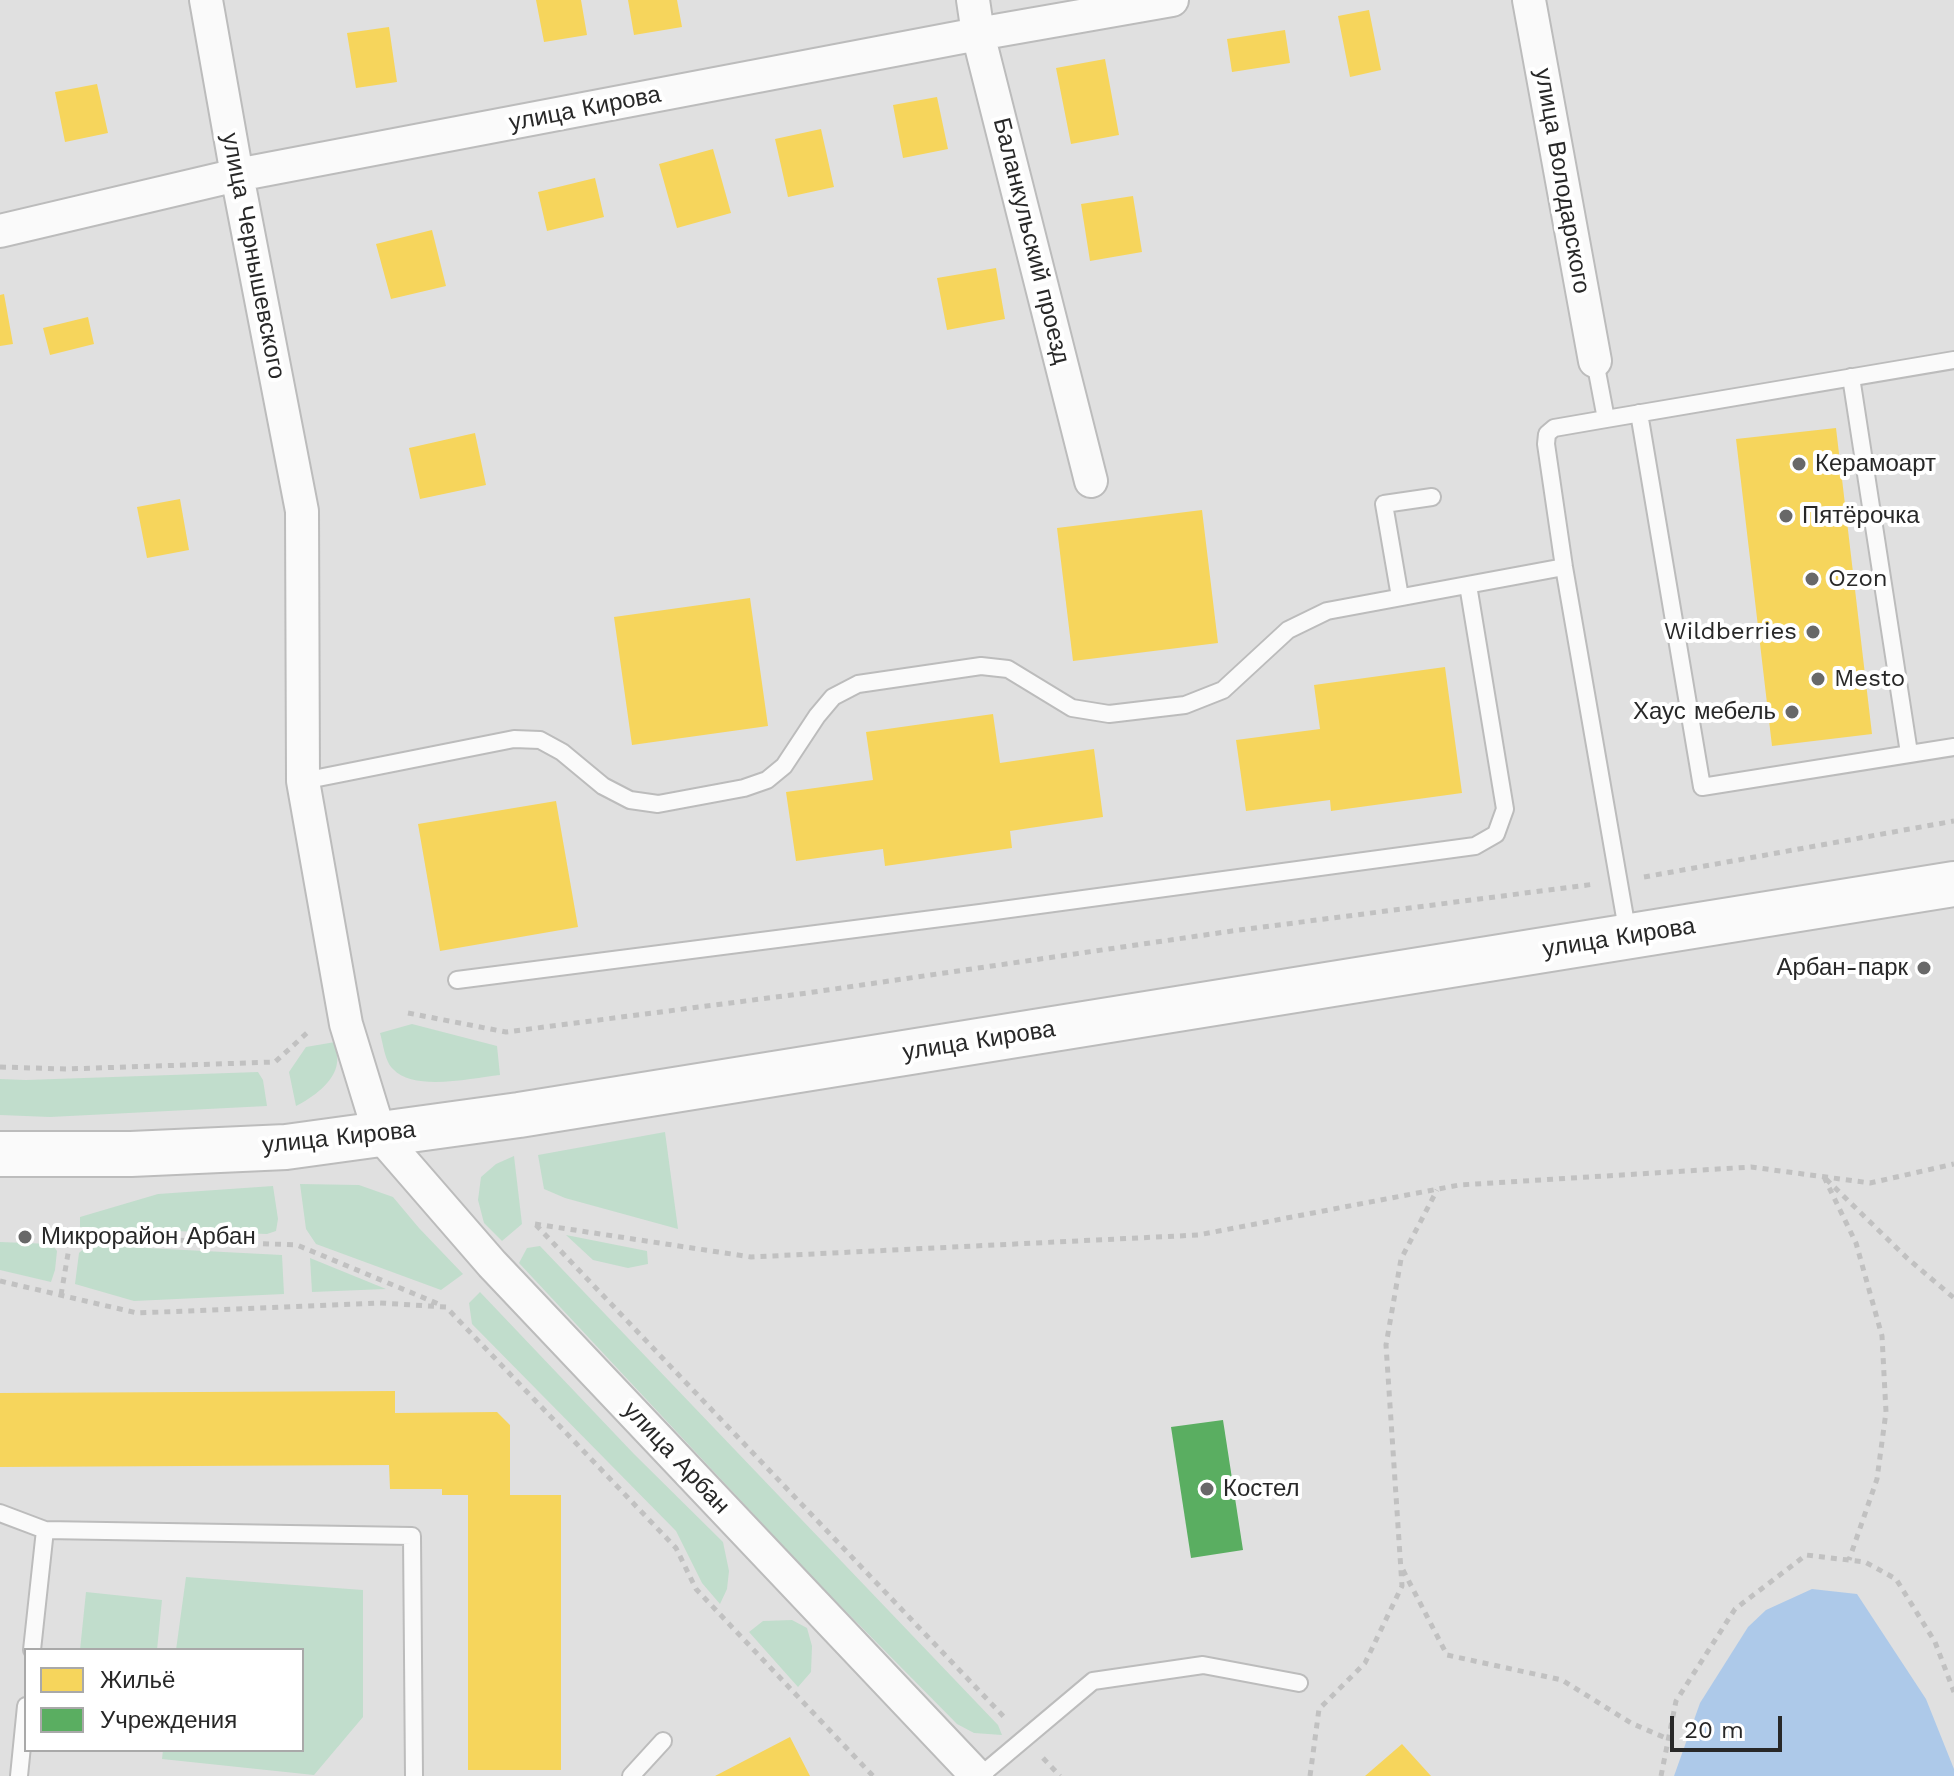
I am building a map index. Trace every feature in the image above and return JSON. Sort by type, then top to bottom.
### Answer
[{"type":"main road","name":"улица Кирова","points":[[0,1154],[131,1154],[286,1147],[380,1135],[1954,884]]},
{"type":"street","name":"улица Чернышевского","points":[[206,0],[302,511],[303,781],[346,1024],[380,1135]]},
{"type":"street","name":"Баланкульский проезд","points":[[973,0],[978,34],[1091,481]]},
{"type":"street","name":"улица Кирова","points":[[0,231],[237,175],[1172,0]]},
{"type":"street","name":"улица Володарского","points":[[1529,0],[1595,361]]},
{"type":"street","name":"улица Арбан","points":[[380,1135],[492,1264],[979,1776]]},
{"type":"lane","points":[[1628,937],[1564,567],[1547,434],[1554,428],[1954,360]]},
{"type":"lane","points":[[1595,361],[1606,419]]},
{"type":"lane","points":[[1851,377],[1909,753]]},
{"type":"lane","points":[[1639,413],[1702,787],[1954,747]]},
{"type":"lane","points":[[1400,597],[1384,504],[1432,497]]},
{"type":"lane","points":[[303,781],[514,739],[540,740],[562,752],[603,786],[630,800],[658,804],[744,788],[767,780],[784,766],[833,697],[858,684],[981,666],[1008,669],[1072,708],[1109,714],[1185,705],[1223,690],[1288,630],[1327,611],[1564,567]]},
{"type":"lane","points":[[457,980],[1475,846],[1496,834],[1505,809],[1468,585]]},
{"type":"lane","points":[[0,1513],[45,1530],[412,1536],[414,1776]]},
{"type":"lane","points":[[32,1648],[45,1530]]},
{"type":"lane","points":[[979,1776],[1093,1681],[1203,1665],[1299,1683]]},
{"type":"lane","points":[[19,1776],[24,1726]]},
{"type":"lane","points":[[631,1776],[663,1741]]},
{"type":"path","points":[[408,1013],[506,1032],[791,995],[1232,931],[1619,881],[1954,821]]},
{"type":"path","points":[[0,1067],[66,1069],[275,1062],[308,1032]]},
{"type":"path","points":[[1060,1776],[535,1224],[751,1257],[1198,1235],[1459,1185],[1751,1167],[1870,1183],[1954,1164]]},
{"type":"path","points":[[1823,1176],[1907,1258],[1954,1298]]},
{"type":"path","points":[[1823,1176],[1856,1243],[1882,1336],[1886,1412],[1877,1479],[1849,1560]]},
{"type":"path","points":[[1310,1776],[1319,1709],[1365,1663],[1402,1586],[1386,1345],[1401,1259],[1437,1190]]},
{"type":"path","points":[[61,1295],[71,1236],[297,1245],[446,1307],[676,1548],[696,1589],[873,1776]]},
{"type":"path","points":[[0,1281],[137,1313],[380,1303],[446,1307]]},
{"type":"path","points":[[1661,1776],[1676,1701],[1735,1609],[1806,1555],[1865,1562],[1896,1579],[1935,1642],[1954,1692]]},
{"type":"path","points":[[1401,1567],[1447,1655],[1562,1680],[1631,1723],[1668,1739]]},
{"type":"green space","points":[[412,1024],[497,1046],[500,1075],[444,1082],[402,1076],[388,1062],[380,1033]]},
{"type":"green space","points":[[335,1042],[337,1061],[332,1077],[315,1094],[296,1106],[289,1072],[306,1047]]},
{"type":"green space","points":[[258,1072],[263,1080],[267,1106],[50,1117],[0,1115],[0,1079]]},
{"type":"green space","points":[[665,1132],[678,1229],[565,1198],[544,1189],[538,1155]]},
{"type":"green space","points":[[514,1156],[522,1224],[502,1241],[484,1223],[478,1200],[481,1177],[496,1164]]},
{"type":"green space","points":[[300,1184],[359,1185],[393,1197],[463,1274],[441,1290],[316,1244],[306,1229]]},
{"type":"green space","points":[[273,1186],[278,1219],[276,1231],[267,1234],[80,1228],[80,1217],[158,1194]]},
{"type":"green space","points":[[566,1235],[647,1251],[648,1264],[628,1268],[593,1260]]},
{"type":"green space","points":[[0,1242],[52,1244],[57,1251],[51,1282],[0,1270]]},
{"type":"green space","points":[[88,1245],[282,1255],[284,1294],[134,1301],[75,1284],[79,1253]]},
{"type":"green space","points":[[540,1246],[998,1725],[1002,1735],[974,1733],[957,1724],[815,1580],[519,1263],[527,1248]]},
{"type":"green space","points":[[310,1258],[386,1289],[312,1292]]},
{"type":"green space","points":[[480,1292],[634,1454],[723,1542],[729,1571],[727,1589],[720,1604],[702,1583],[676,1531],[472,1324],[469,1303]]},
{"type":"green space","points":[[186,1577],[363,1590],[363,1717],[314,1775],[162,1759],[163,1752],[304,1752],[304,1648],[176,1648]]},
{"type":"green space","points":[[86,1592],[162,1600],[157,1648],[80,1648]]},
{"type":"green space","points":[[792,1620],[807,1628],[812,1646],[811,1672],[798,1687],[749,1632],[763,1621]]},
{"type":"water","points":[[1812,1589],[1857,1594],[1926,1699],[1954,1776],[1674,1776],[1700,1703],[1748,1627],[1766,1610]]},
{"type":"building: Жильё","points":[[536,0],[581,0],[587,35],[544,42]]},
{"type":"building: Жильё","points":[[628,0],[677,0],[682,27],[634,35]]},
{"type":"building: Жильё","points":[[1369,10],[1381,70],[1350,77],[1338,16]]},
{"type":"building: Жильё","points":[[389,27],[397,82],[356,88],[347,33]]},
{"type":"building: Жильё","points":[[1285,30],[1290,63],[1232,72],[1227,39]]},
{"type":"building: Жильё","points":[[1105,59],[1119,135],[1071,144],[1056,68]]},
{"type":"building: Жильё","points":[[97,84],[108,133],[65,142],[55,92]]},
{"type":"building: Жильё","points":[[937,97],[948,149],[903,158],[893,105]]},
{"type":"building: Жильё","points":[[821,129],[834,187],[788,197],[775,139]]},
{"type":"building: Жильё","points":[[713,149],[731,213],[677,228],[659,164]]},
{"type":"building: Жильё","points":[[595,178],[604,217],[547,231],[538,192]]},
{"type":"building: Жильё","points":[[1133,196],[1142,252],[1090,261],[1081,204]]},
{"type":"building: Жильё","points":[[432,230],[446,286],[391,299],[376,244]]},
{"type":"building: Жильё","points":[[996,268],[1005,319],[947,330],[937,278]]},
{"type":"building: Жильё","points":[[4,294],[13,344],[0,346],[0,295]]},
{"type":"building: Жильё","points":[[88,317],[94,344],[50,355],[43,328]]},
{"type":"building: Жильё","points":[[1836,428],[1872,734],[1772,746],[1736,439]]},
{"type":"building: Жильё","points":[[475,433],[486,485],[420,499],[409,448]]},
{"type":"building: Жильё","points":[[180,499],[189,550],[147,558],[137,507]]},
{"type":"building: Жильё","points":[[1202,510],[1218,643],[1073,661],[1057,528]]},
{"type":"building: Жильё","points":[[750,598],[768,726],[632,745],[614,617]]},
{"type":"building: Жильё","points":[[1445,667],[1462,793],[1331,811],[1330,800],[1246,811],[1236,740],[1320,729],[1314,685]]},
{"type":"building: Жильё","points":[[993,714],[1000,763],[1094,749],[1103,817],[1010,831],[1012,848],[885,866],[883,849],[796,861],[786,792],[873,780],[866,732]]},
{"type":"building: Жильё","points":[[556,801],[578,927],[440,951],[418,824]]},
{"type":"building: Жильё","points":[[395,1391],[395,1413],[497,1412],[510,1425],[510,1495],[561,1495],[561,1770],[468,1770],[468,1495],[442,1495],[442,1489],[390,1489],[389,1465],[0,1467],[0,1393]]},
{"type":"building: Жильё","points":[[790,1737],[810,1776],[715,1776]]},
{"type":"building: Жильё","points":[[1402,1744],[1431,1776],[1365,1776]]},
{"type":"building: Учреждения","name":"Костел","points":[[1223,1420],[1243,1550],[1191,1558],[1171,1427]]},
{"type":"place","name":"Керамоарт","points":[[1799,464]]},
{"type":"place","name":"Пятёрочка","points":[[1786,516]]},
{"type":"place","name":"Ozon","points":[[1812,579]]},
{"type":"place","name":"Wildberries","points":[[1813,632]]},
{"type":"place","name":"Mesto","points":[[1818,679]]},
{"type":"place","name":"Хаус мебель","points":[[1792,712]]},
{"type":"place","name":"Арбан-парк","points":[[1924,968]]},
{"type":"place","name":"Микрорайон Арбан","points":[[25,1237]]},
{"type":"place","name":"Костел","points":[[1207,1489]]}]
